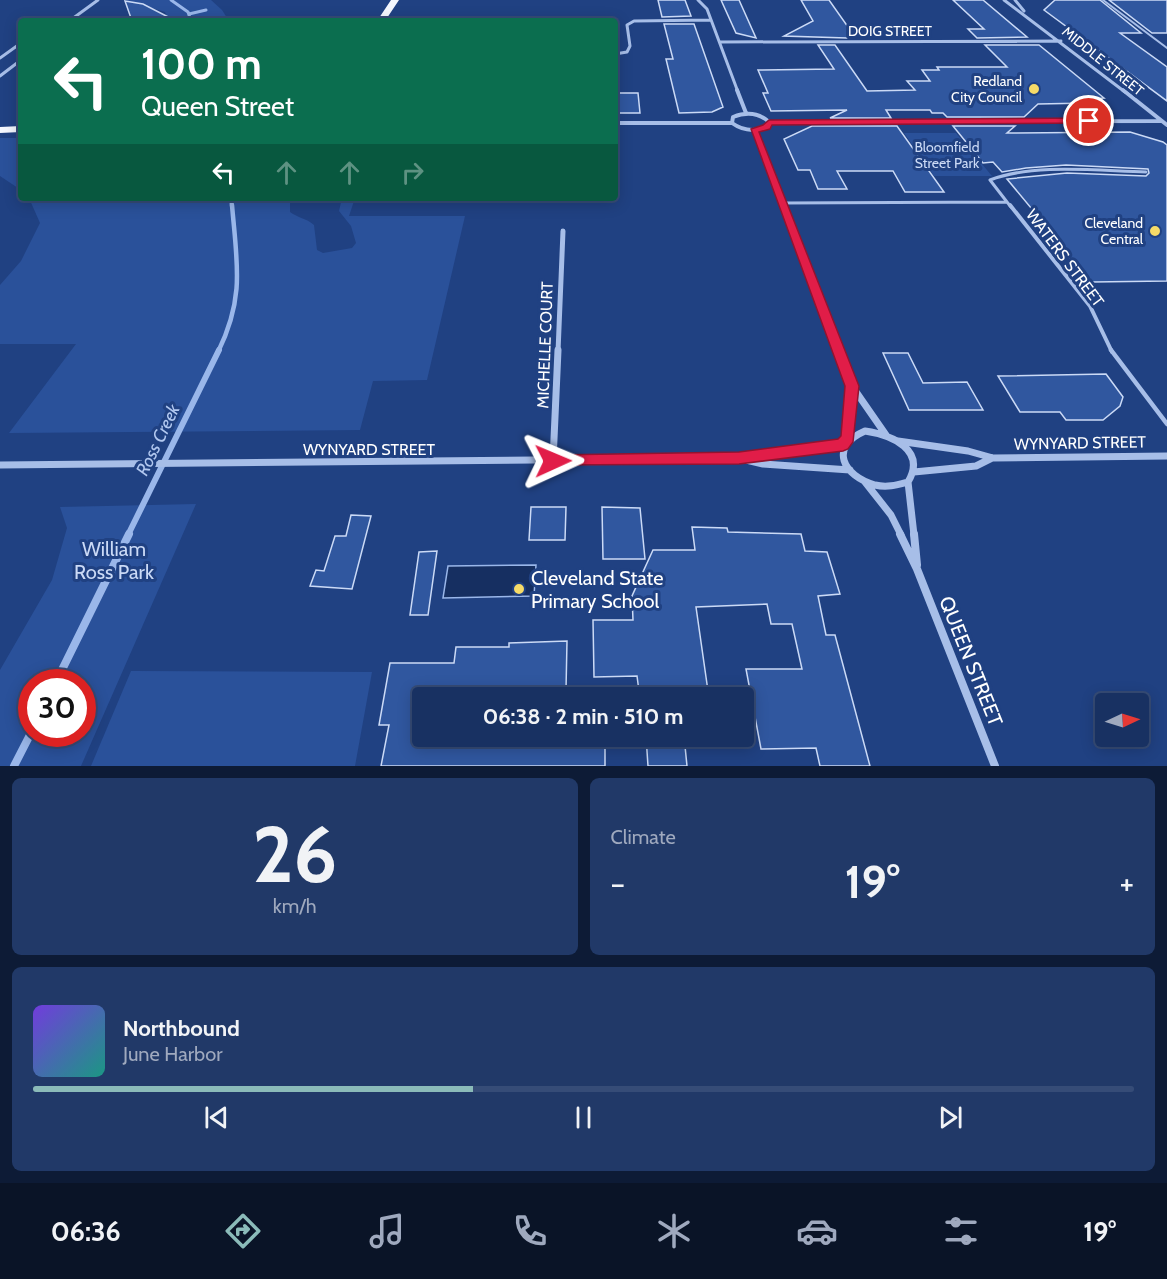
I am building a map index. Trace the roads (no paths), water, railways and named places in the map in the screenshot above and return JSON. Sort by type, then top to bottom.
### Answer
[{"type":"highway","points":[[383,18],[395,0]]},
{"type":"highway","points":[[395,18],[405,0]]},
{"type":"highway","points":[[0,121],[18,121]]},
{"type":"highway","points":[[0,130],[18,129]]},
{"type":"street","points":[[75,18],[98,0]]},
{"type":"street","points":[[698,0],[707,9]]},
{"type":"street","points":[[707,0],[707,9],[746,113]]},
{"type":"street","name":"MIDDLE STREET","points":[[1004,0],[1026,14],[1167,125]]},
{"type":"street","name":"MIDDLE STREET","points":[[1015,0],[1026,14]]},
{"type":"street","points":[[618,54],[627,52],[630,46],[627,25],[634,21],[711,20]]},
{"type":"street","name":"DOIG STREET","points":[[720,42],[1061,41]]},
{"type":"street","points":[[0,58],[18,46]]},
{"type":"street","points":[[1,74],[18,62]]},
{"type":"street","points":[[732,123],[736,115],[746,113],[764,117],[769,122],[1161,121]]},
{"type":"street","points":[[618,123],[732,123],[743,129],[754,131],[767,127],[769,122]]},
{"type":"street","points":[[754,131],[852,386],[886,435]]},
{"type":"street","name":"MICHELLE COURT","points":[[553,461],[563,231]]},
{"type":"street","points":[[848,438],[865,431],[886,435],[898,441],[913,459],[914,472],[908,482],[888,488],[865,482],[850,470],[844,461],[843,445],[848,438],[852,386]]},
{"type":"street","name":"WYNYARD STREET","points":[[898,441],[968,451],[993,458],[1167,456]]},
{"type":"street","name":"WYNYARD STREET","points":[[0,465],[739,458],[843,445]]},
{"type":"street","name":"WYNYARD STREET","points":[[739,458],[763,464],[850,470]]},
{"type":"street","name":"WYNYARD STREET","points":[[914,472],[976,466],[993,458]]},
{"type":"street","name":"QUEEN STREET","points":[[865,482],[891,516],[917,569],[995,766]]},
{"type":"street","name":"QUEEN STREET","points":[[908,482],[917,569]]},
{"type":"lane","points":[[1103,0],[1167,48]]},
{"type":"lane","points":[[1007,202],[990,180],[995,176],[1146,172]]},
{"type":"lane","name":"WATERS STREET","points":[[783,203],[1007,202],[1090,306],[1113,356],[1167,424]]},
{"type":"waterway","name":"Ross Creek","points":[[171,0],[188,12],[190,18]]},
{"type":"waterway","points":[[189,14],[206,10]]},
{"type":"waterway","name":"Ross Creek","points":[[231,201],[232,207]]},
{"type":"waterway","name":"Ross Creek","points":[[218,352],[227,332],[236,297],[237,263],[232,205]]},
{"type":"waterway","name":"Ross Creek","points":[[128,535],[219,350]]},
{"type":"waterway","name":"Ross Creek","points":[[62,669],[129,534]]},
{"type":"waterway","name":"Ross Creek","points":[[14,766],[24,747]]},
{"type":"place","name":"Redland City Council","points":[[1034,89]]},
{"type":"place","name":"Cleveland Central","points":[[1155,231]]},
{"type":"place","name":"Cleveland State Primary School","points":[[519,589]]},
{"type":"park label","name":"Bloomfield Street Park","points":[[947,156]]},
{"type":"park label","name":"William Ross Park","points":[[114,560]]}]
